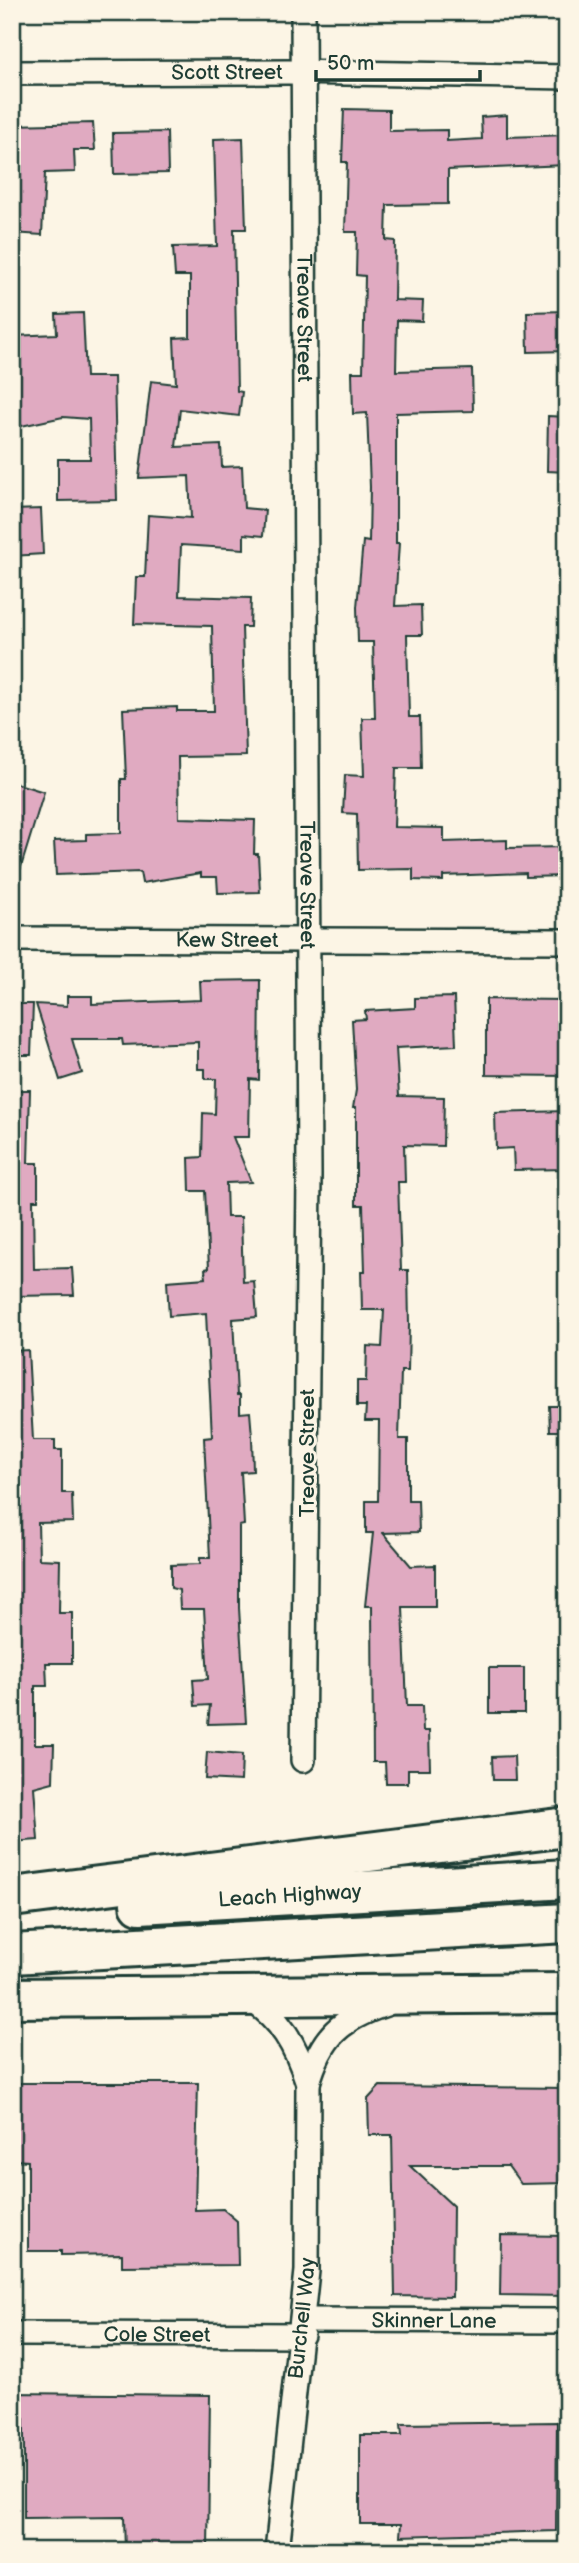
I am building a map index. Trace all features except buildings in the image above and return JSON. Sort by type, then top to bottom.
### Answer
[{"type":"highway","points":[[12,1897],[567,1826]]},
{"type":"highway","name":"Leach Highway","points":[[12,1911],[567,1879]]},
{"type":"highway","name":"Leach Highway","points":[[12,1954],[567,1923]]},
{"type":"highway","points":[[12,1998],[567,1993]]},
{"type":"street","name":"Treave Street","points":[[303,12],[309,1189],[303,1760]]},
{"type":"street","name":"Scott Street","points":[[12,73],[303,72],[567,77]]},
{"type":"street","name":"Kew Street","points":[[12,939],[567,941]]},
{"type":"street","name":"Burchell Way","points":[[277,2551],[307,2271],[308,2083],[316,2054],[334,2032],[362,2013],[416,1995]]},
{"type":"street","name":"Burchell Way","points":[[244,1996],[262,2007],[282,2026],[300,2058],[308,2083]]},
{"type":"street","name":"Skinner Lane","points":[[302,2328],[567,2321]]},
{"type":"street","name":"Cole Street","points":[[12,2334],[302,2328]]}]
